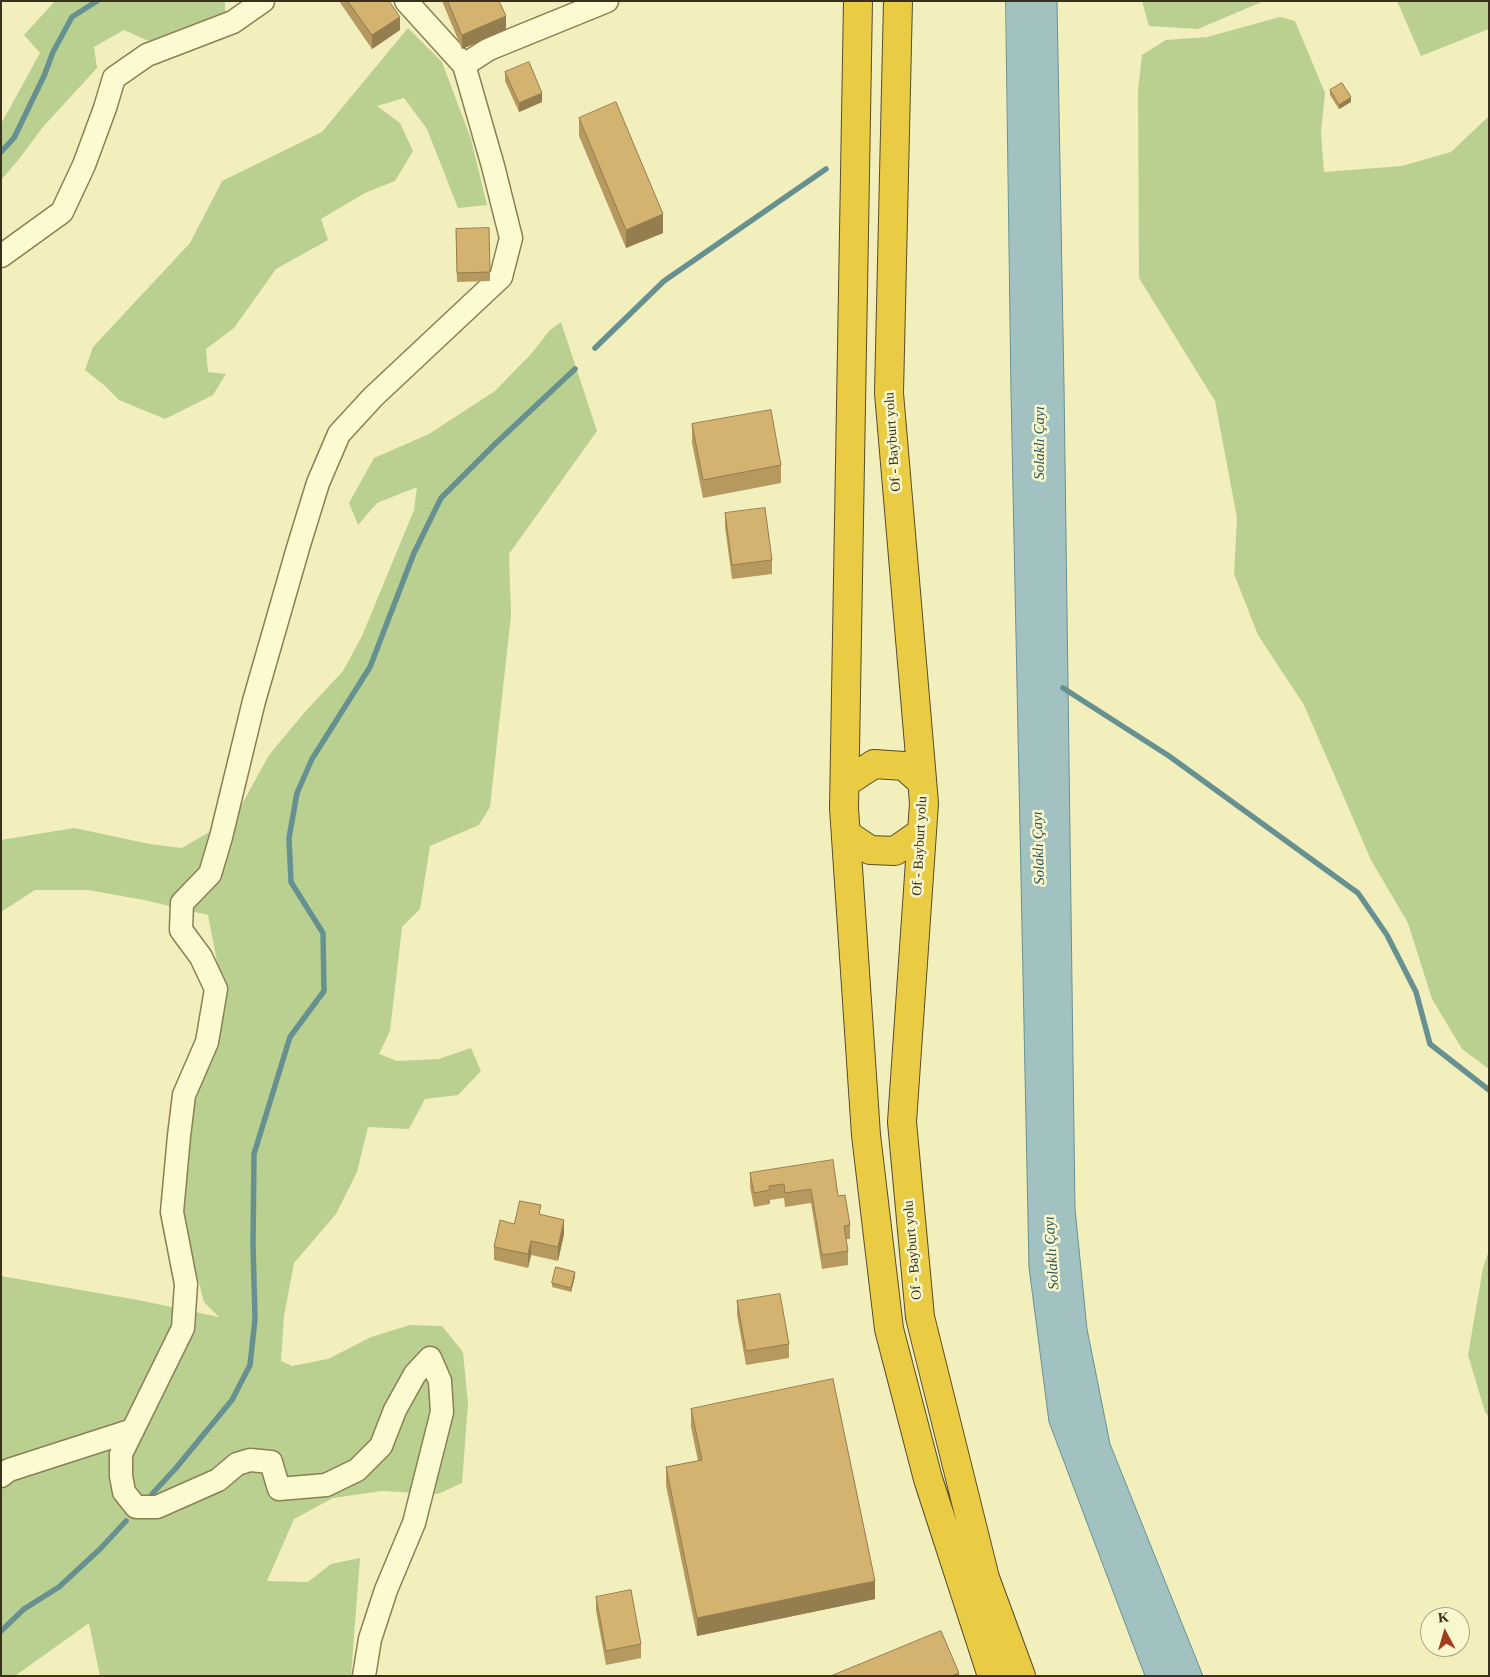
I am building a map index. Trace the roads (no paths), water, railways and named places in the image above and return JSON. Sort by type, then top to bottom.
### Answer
[{"type":"highway","points":[[858,1],[845,783],[846,834],[866,1135],[889,1329],[928,1480],[992,1676]]},
{"type":"highway","name":"Of - Bayburt yolu","points":[[898,1],[889,393],[924,803],[902,1122],[920,1318],[985,1578],[1021,1676]]},
{"type":"highway","points":[[845,783],[874,764],[904,766],[922,782]]},
{"type":"highway","points":[[846,834],[870,850],[895,851],[922,832]]},
{"type":"street","points":[[1,256],[62,212],[84,165],[114,78],[147,55],[233,22],[263,1]]},
{"type":"street","points":[[364,1676],[370,1639],[386,1590],[414,1523],[442,1412],[440,1381],[430,1358],[415,1374],[395,1410],[381,1446],[357,1470],[326,1485],[279,1489],[271,1462],[250,1460],[237,1464],[218,1480],[157,1507],[136,1507],[124,1492],[121,1476],[121,1454],[183,1328],[186,1284],[172,1212],[179,1136],[184,1096],[207,1042],[216,989],[200,957],[181,930],[182,903],[210,874],[221,837],[254,701],[295,558],[318,483],[339,434],[373,397],[501,277],[511,238],[493,166],[464,65],[406,1]]},
{"type":"street","points":[[464,65],[488,49],[607,1]]},
{"type":"street","points":[[1,1476],[9,1470],[132,1430]]},
{"type":"water","name":"Solaklı Çayı","points":[[1006,1],[1057,1],[1075,1209],[1087,1329],[1110,1444],[1203,1676],[1145,1676],[1049,1422],[1029,1267],[1011,392]]},
{"type":"waterway","points":[[1,152],[14,138],[44,76],[53,52],[72,17],[97,1]]},
{"type":"waterway","points":[[595,348],[664,281],[826,169]]},
{"type":"waterway","points":[[152,1494],[232,1400],[250,1365],[255,1319],[253,1245],[254,1154],[290,1037],[324,991],[323,933],[291,882],[289,838],[297,793],[312,759],[370,667],[414,553],[441,498],[575,369]]},
{"type":"waterway","points":[[1063,688],[1169,756],[1358,893],[1387,935],[1416,992],[1430,1044],[1489,1090]]},
{"type":"waterway","points":[[1,1631],[24,1609],[59,1587],[100,1549],[126,1521]]}]
